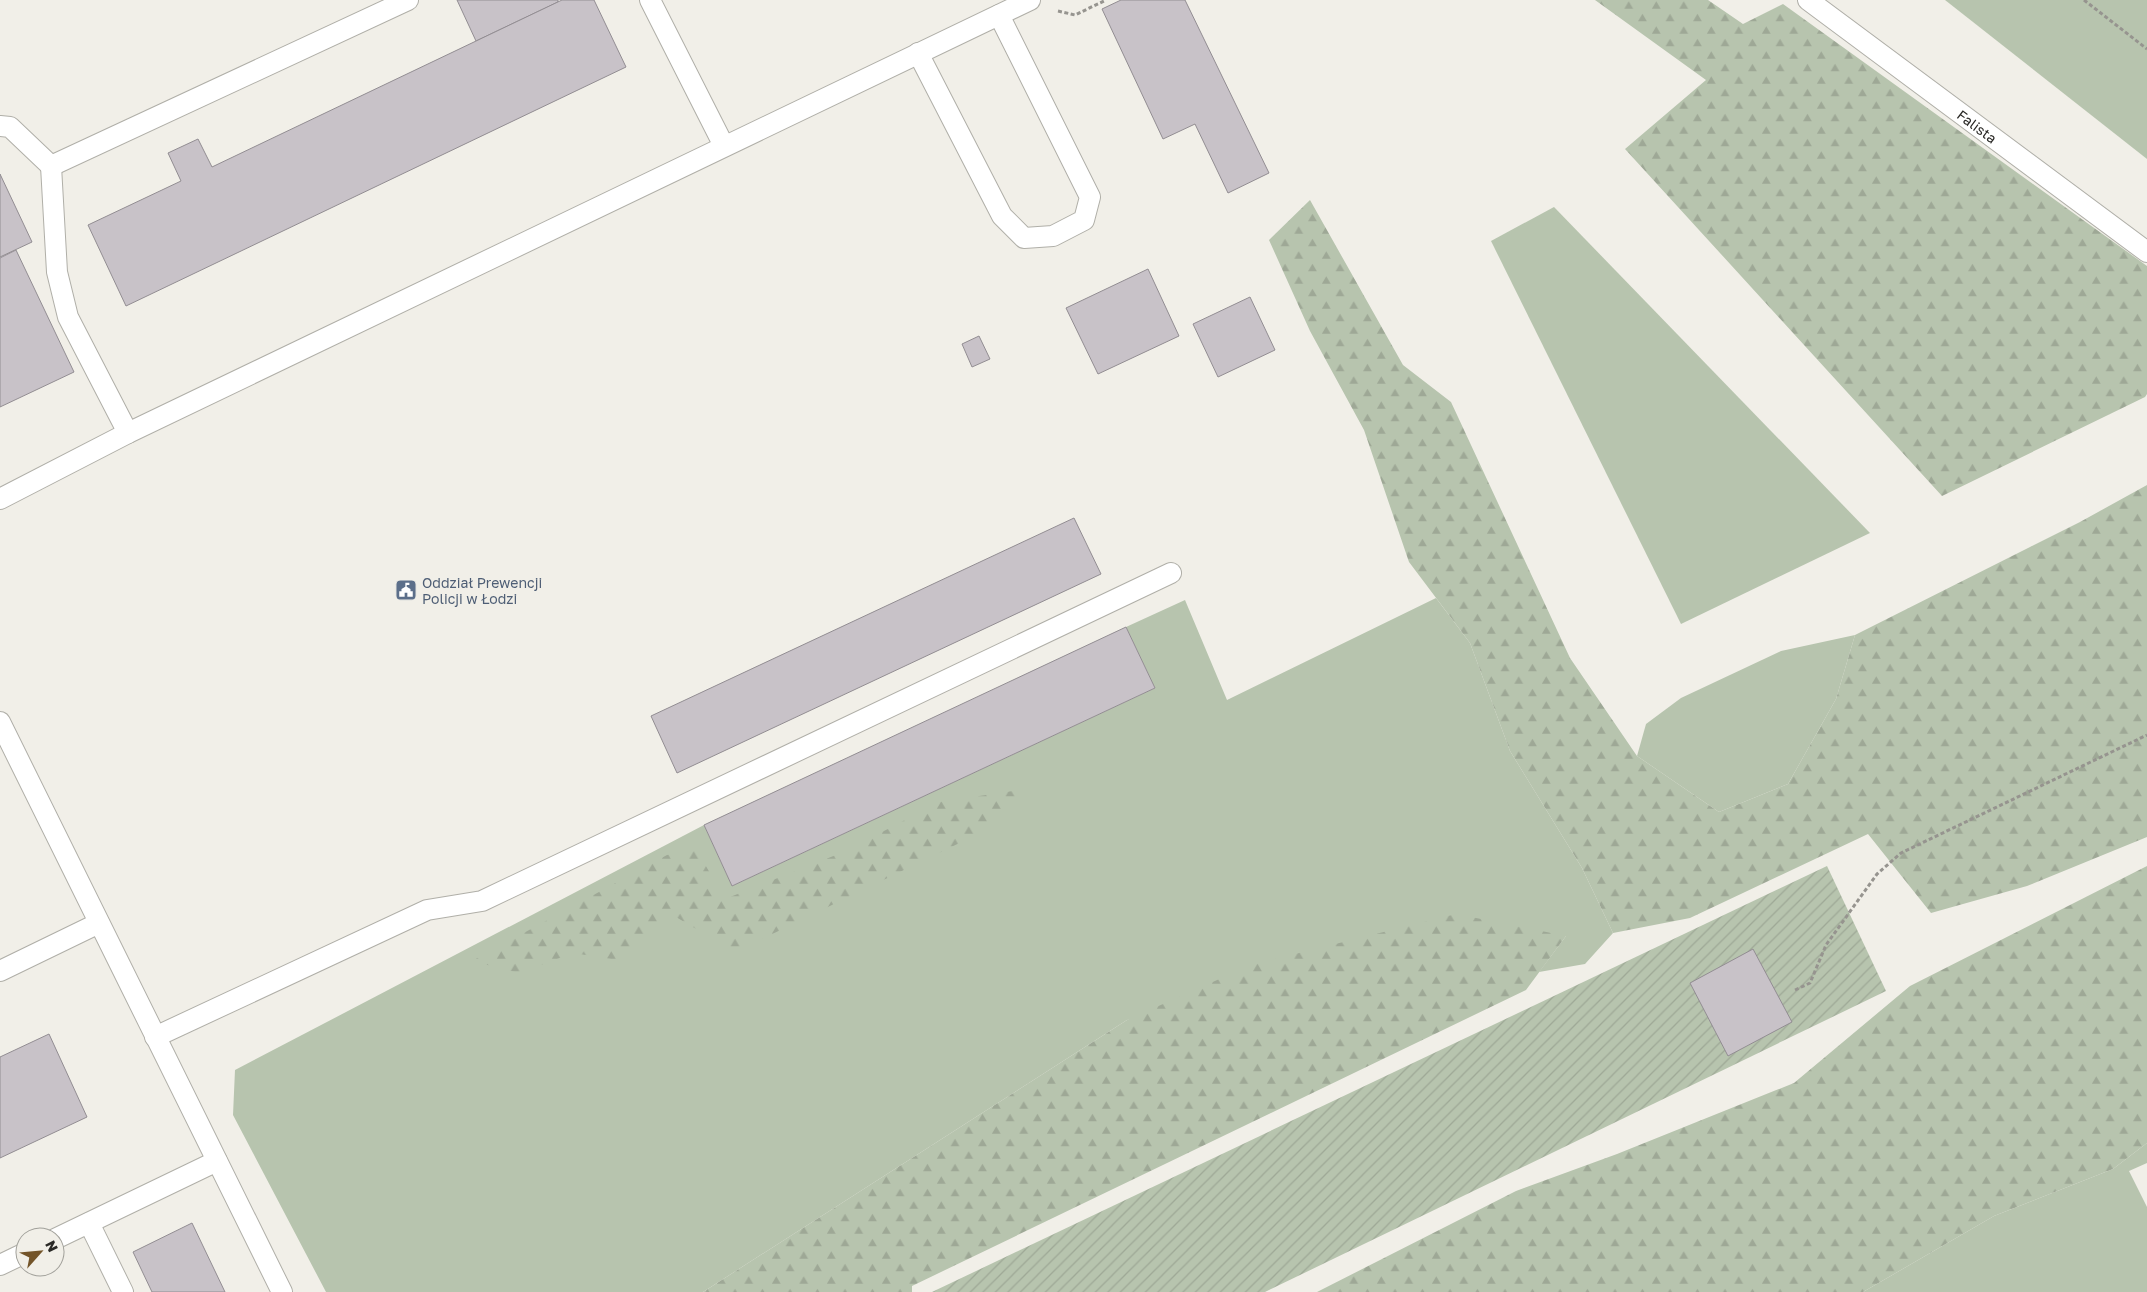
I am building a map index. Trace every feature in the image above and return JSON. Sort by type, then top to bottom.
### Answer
[{"type":"lane","points":[[51,166],[408,0]]},
{"type":"lane","points":[[650,0],[724,146]]},
{"type":"lane","name":"Falista","points":[[1808,0],[2147,252]]},
{"type":"lane","points":[[0,499],[128,433],[1027,2]]},
{"type":"lane","points":[[918,53],[1002,216],[1024,238],[1053,236],[1084,220],[1090,197],[999,15]]},
{"type":"lane","points":[[0,126],[10,127],[51,166],[57,272],[68,317],[128,433]]},
{"type":"lane","points":[[155,1038],[427,910],[482,901],[1171,573]]},
{"type":"lane","points":[[0,722],[6,749],[99,923],[282,1292]]},
{"type":"lane","points":[[0,971],[99,923]]},
{"type":"lane","points":[[65,1234],[217,1161]]},
{"type":"lane","points":[[89,1222],[123,1292]]},
{"type":"lane","points":[[0,1265],[15,1258]]},
{"type":"path","points":[[1027,2],[1075,15],[1106,0]]},
{"type":"path","points":[[2084,0],[2147,49]]},
{"type":"path","points":[[1795,990],[1810,983],[1826,945],[1877,874],[1902,852],[2147,735]]},
{"type":"green space","points":[[1595,0],[1708,0],[1743,24],[1783,4],[2147,266],[2147,394],[2145,397],[1942,496],[1625,149],[1706,80]]},
{"type":"green space","points":[[1945,0],[2147,0],[2147,159]]},
{"type":"green space","points":[[1310,200],[1403,365],[1451,402],[1570,658],[1637,756],[1719,812],[1788,784],[1836,699],[1855,635],[2080,522],[2147,485],[2147,837],[2027,886],[1931,913],[1868,834],[1690,918],[1613,933],[1582,868],[1510,751],[1470,643],[1409,562],[1364,430],[1310,331],[1269,240]]},
{"type":"green space","points":[[1554,207],[1870,533],[1681,624],[1491,241]]},
{"type":"green space","points":[[1436,598],[1470,643],[1510,751],[1582,868],[1613,933],[1585,964],[1539,972],[1566,936],[1127,1020],[703,1292],[326,1292],[233,1115],[235,1070],[704,825],[732,886],[1155,688],[1126,627],[1185,600],[1227,700]]},
{"type":"green space","points":[[1855,635],[1836,699],[1788,784],[1719,812],[1637,756],[1646,724],[1681,698],[1781,651]]},
{"type":"green space","points":[[1026,789],[980,833],[735,952],[676,917],[618,960],[573,953],[519,973],[472,961],[667,855],[696,849],[725,899],[846,851],[939,802]]},
{"type":"green space","points":[[1827,866],[1886,991],[1265,1292],[932,1292]]},
{"type":"green space","points":[[2147,866],[2147,1143],[2113,1169],[1994,1216],[1863,1292],[1317,1292],[1516,1191],[1617,1154],[1794,1083],[1910,986]]},
{"type":"green space","points":[[1456,914],[1566,936],[1526,990],[912,1286],[912,1292],[703,1292],[1127,1020],[1251,965]]},
{"type":"green space","points":[[2147,1143],[2147,1163],[2129,1171],[2147,1207],[2147,1292],[1863,1292],[1994,1216],[2113,1169]]},
{"type":"building","points":[[457,0],[558,0],[558,2],[476,41]]},
{"type":"building","points":[[562,0],[594,0],[626,67],[126,306],[88,225],[181,181],[168,153],[198,139],[212,167]]},
{"type":"building","points":[[1121,0],[1185,0],[1269,173],[1228,193],[1195,124],[1163,139],[1102,9]]},
{"type":"building","points":[[0,174],[32,242],[0,257]]},
{"type":"building","points":[[16,250],[74,372],[0,407],[0,258]]},
{"type":"building","points":[[1148,269],[1179,336],[1098,374],[1066,308]]},
{"type":"building","points":[[1250,297],[1275,350],[1218,377],[1193,324]]},
{"type":"building","points":[[979,336],[990,359],[972,367],[962,344]]},
{"type":"building","points":[[1074,518],[1101,574],[677,773],[651,716]]},
{"type":"building","points":[[1126,627],[1155,688],[732,886],[704,825]]},
{"type":"building","points":[[1753,949],[1792,1022],[1728,1056],[1690,983]]},
{"type":"building","points":[[49,1034],[87,1117],[0,1158],[0,1057]]},
{"type":"building","points":[[192,1223],[225,1292],[152,1292],[133,1252]]},
{"type":"place","name":"Oddział Prewencji Policji w Łodzi","points":[[406,590]]}]
